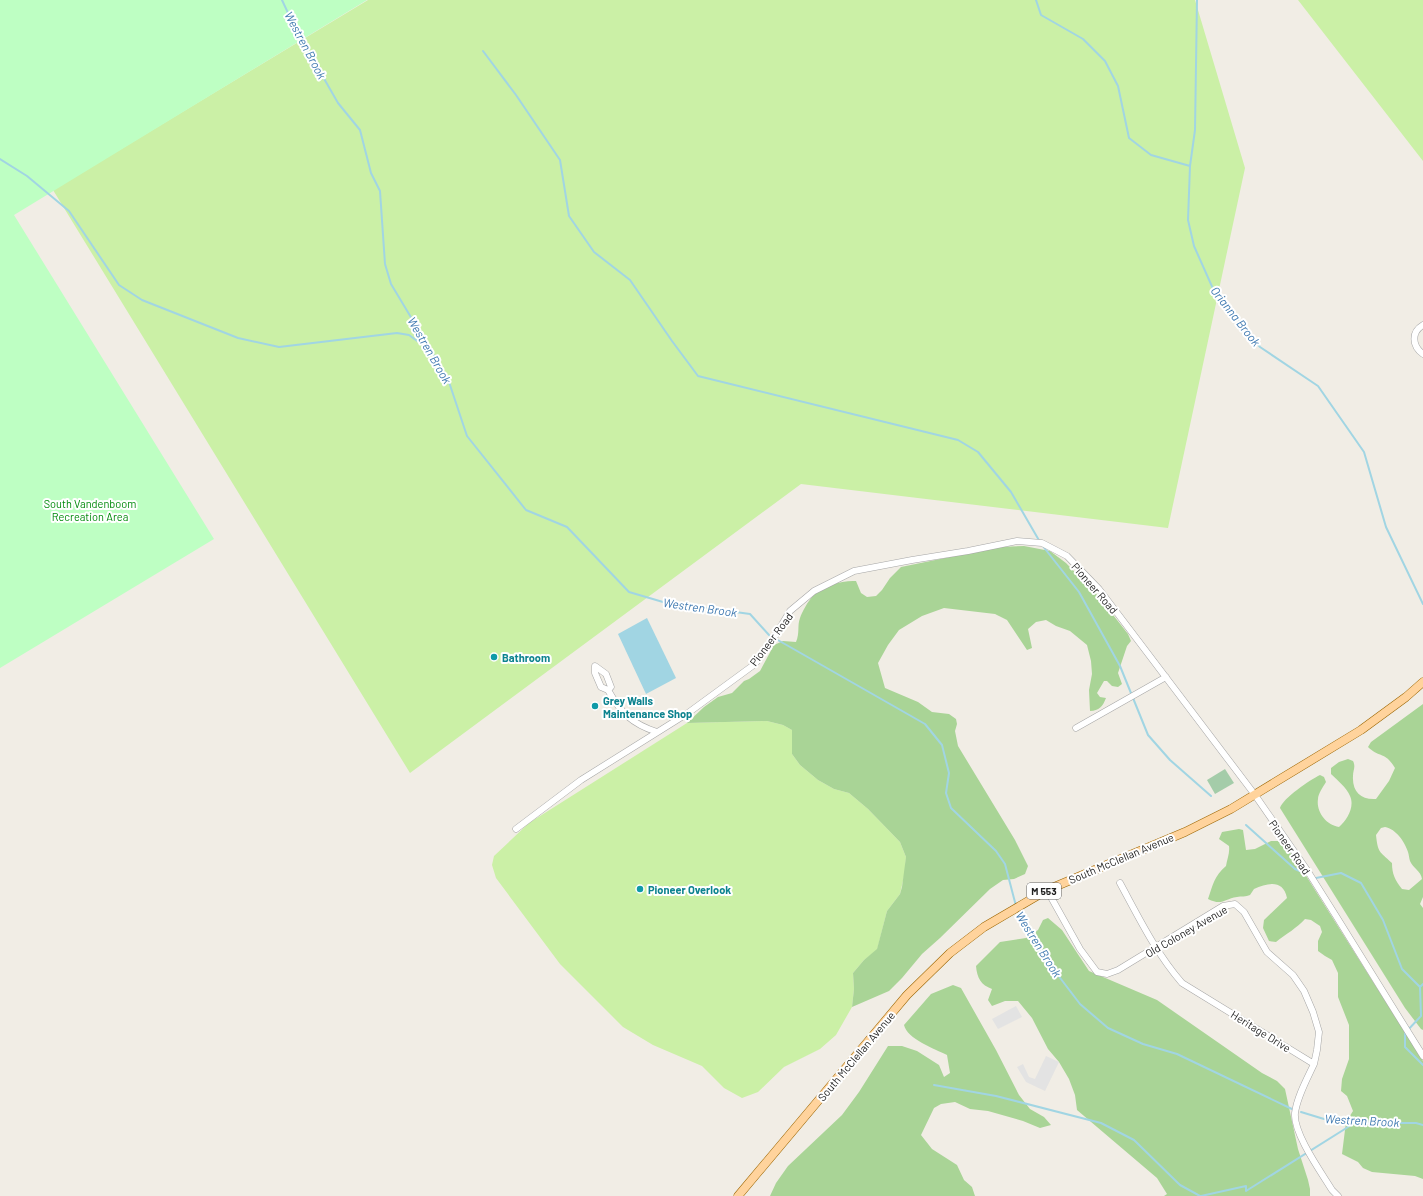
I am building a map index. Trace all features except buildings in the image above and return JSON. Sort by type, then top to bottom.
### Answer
[{"type":"main road","name":"South McClellan Avenue","points":[[738,1196],[907,995],[950,953],[984,927],[1047,890],[1185,832],[1231,809],[1361,730],[1406,697],[1423,682]]},
{"type":"street","points":[[1423,325],[1416,330],[1414,341],[1418,350],[1423,354]]},
{"type":"street","name":"Pioneer Road","points":[[516,829],[581,780],[688,713],[755,664],[772,641],[790,612],[814,591],[854,571],[1017,541],[1042,543],[1067,556],[1099,589],[1255,795],[1307,870],[1423,1055]]},
{"type":"street","points":[[1076,728],[1166,677]]},
{"type":"street","points":[[608,690],[618,707],[632,720],[657,732]]},
{"type":"street","name":"Heritage Drive","points":[[1120,883],[1156,948],[1182,983],[1314,1064]]},
{"type":"street","name":"Old Coloney Avenue","points":[[1047,890],[1080,949],[1097,972],[1107,974],[1118,970],[1156,948],[1223,906],[1235,904],[1244,912],[1267,952],[1293,975],[1304,991],[1313,1012],[1319,1032],[1314,1064]]},
{"type":"street","points":[[1314,1064],[1298,1100],[1295,1113],[1295,1123],[1300,1136],[1332,1190],[1338,1196]]},
{"type":"green space","name":"South Vandenboom Recreation Area","points":[[0,0],[367,0],[14,215],[214,539],[0,668]]},
{"type":"green space","points":[[368,0],[1195,0],[1245,168],[1168,528],[801,484],[410,773],[53,190]]},
{"type":"green space","points":[[1298,0],[1423,0],[1423,161]]},
{"type":"green space","points":[[1024,546],[1050,551],[1066,563],[1099,597],[1128,634],[1131,641],[1127,646],[1118,673],[1122,684],[1118,687],[1112,686],[1107,681],[1104,681],[1097,693],[1100,697],[1106,698],[1105,701],[1098,709],[1090,711],[1089,690],[1092,674],[1091,661],[1087,645],[1070,631],[1056,626],[1046,620],[1036,622],[1028,629],[1032,648],[1027,650],[1007,620],[995,614],[944,608],[922,616],[899,630],[888,645],[878,663],[885,688],[918,702],[932,712],[949,714],[956,719],[957,724],[955,731],[958,746],[1015,840],[1028,866],[1025,874],[1014,879],[1003,880],[990,889],[922,954],[889,991],[852,1007],[854,989],[853,973],[864,960],[877,949],[887,911],[900,894],[906,857],[900,842],[868,809],[849,793],[834,789],[818,780],[800,765],[792,754],[792,730],[783,725],[767,721],[687,723],[704,707],[718,697],[732,693],[744,681],[760,671],[774,645],[783,641],[796,642],[799,621],[802,613],[811,598],[822,589],[839,583],[856,581],[861,593],[867,597],[876,596],[901,567],[999,547]]},
{"type":"green space","points":[[1423,704],[1423,897],[1420,904],[1423,908],[1423,1030],[1405,1008],[1280,808],[1291,794],[1320,775],[1324,777],[1326,782],[1318,797],[1320,813],[1330,824],[1339,827],[1345,821],[1352,804],[1347,790],[1331,774],[1331,768],[1339,762],[1348,759],[1353,761],[1353,782],[1356,791],[1358,794],[1366,798],[1376,799],[1389,781],[1395,768],[1388,759],[1375,753],[1368,747],[1371,742]],"holes":[[[1381,828],[1389,828],[1393,830],[1402,840],[1407,848],[1410,861],[1419,872],[1422,879],[1409,890],[1402,889],[1393,874],[1392,863],[1382,854],[1379,849],[1376,835]]]},
{"type":"green space","points":[[767,721],[783,725],[792,730],[792,754],[800,765],[818,780],[834,789],[849,793],[868,809],[900,842],[906,857],[905,872],[900,894],[887,911],[877,950],[864,960],[853,973],[854,989],[852,1007],[836,1035],[820,1049],[784,1067],[758,1092],[742,1098],[724,1088],[702,1066],[653,1045],[623,1027],[560,964],[496,878],[492,865],[494,856],[529,823],[687,723]]},
{"type":"green space","points":[[1225,769],[1234,783],[1215,794],[1207,780]]},
{"type":"green space","points":[[1239,829],[1243,830],[1246,850],[1255,849],[1271,841],[1281,841],[1298,863],[1423,1061],[1423,1179],[1415,1176],[1372,1172],[1363,1168],[1358,1162],[1342,1154],[1346,1122],[1353,1111],[1347,1096],[1341,1091],[1342,1079],[1349,1059],[1349,1025],[1338,997],[1338,973],[1332,960],[1318,951],[1318,941],[1322,932],[1320,926],[1311,920],[1305,919],[1276,942],[1269,941],[1263,928],[1264,920],[1287,898],[1285,892],[1278,885],[1264,885],[1254,889],[1248,896],[1220,902],[1208,899],[1216,877],[1226,866],[1229,846],[1219,839],[1222,832]]},
{"type":"green space","points":[[1048,918],[1062,930],[1089,971],[1157,1000],[1262,1073],[1277,1081],[1285,1089],[1298,1149],[1308,1180],[1310,1196],[1164,1196],[1167,1194],[1157,1178],[1077,1110],[1075,1095],[1069,1079],[1059,1062],[1048,1049],[1032,1018],[1018,1001],[1005,1001],[992,1006],[988,1000],[992,989],[982,983],[976,966],[1000,942],[1026,938],[1038,930],[1043,920]]},
{"type":"green space","points":[[953,985],[961,988],[996,1050],[1019,1095],[1030,1109],[1044,1117],[1051,1125],[1040,1128],[1023,1121],[988,1111],[970,1109],[955,1102],[941,1104],[934,1108],[921,1135],[932,1149],[957,1165],[964,1180],[972,1187],[975,1196],[770,1196],[776,1183],[788,1166],[842,1115],[859,1092],[888,1046],[902,1046],[917,1051],[939,1065],[944,1077],[950,1073],[947,1055],[929,1047],[910,1035],[904,1025],[931,994]]},
{"type":"shaded area","points":[[1016,1006],[1022,1017],[998,1029],[992,1019]]},
{"type":"shaded area","points":[[1046,1056],[1059,1062],[1045,1091],[1026,1082],[1017,1067],[1023,1064],[1029,1077],[1035,1079]]},
{"type":"water","points":[[647,618],[676,678],[646,694],[618,634]]},
{"type":"waterway","name":"Westren Brook","points":[[282,0],[295,28],[338,103],[360,130],[371,173],[380,191],[385,264],[391,284],[448,379],[467,436],[526,510],[567,527],[629,592],[663,602],[750,614],[769,635],[925,724],[942,745],[949,773],[946,793],[951,808],[996,851],[1005,864],[1016,906]]},
{"type":"waterway","points":[[1036,0],[1041,15],[1083,39],[1105,61],[1118,86],[1129,138],[1151,155],[1190,166]]},
{"type":"waterway","name":"Orianna Brook","points":[[1197,0],[1195,130],[1190,166],[1188,220],[1194,246],[1214,291],[1260,347],[1318,386],[1364,452],[1386,527],[1423,604]]},
{"type":"waterway","points":[[483,51],[516,95],[560,160],[569,216],[594,252],[630,280],[698,376],[958,440],[978,452],[1011,492],[1040,542]]},
{"type":"waterway","points":[[0,159],[27,176],[69,211],[119,285],[142,300],[238,338],[279,347],[397,333],[409,335],[431,351]]},
{"type":"waterway","points":[[1042,545],[1079,592],[1120,666],[1148,735],[1170,760],[1211,796]]},
{"type":"waterway","points":[[1246,825],[1295,869],[1302,872]]},
{"type":"waterway","points":[[1316,878],[1341,873],[1361,883],[1383,920],[1402,969],[1420,987]]},
{"type":"waterway","name":"Westren Brook","points":[[1018,910],[1051,966],[1080,1004],[1108,1028],[1143,1044],[1177,1054],[1294,1110]]},
{"type":"waterway","name":"Orianna Brook","points":[[1423,984],[1420,987],[1421,1016],[1405,1033],[1405,1047],[1423,1065]]},
{"type":"waterway","points":[[934,1085],[996,1096],[1101,1123],[1134,1140],[1180,1185],[1200,1196]]},
{"type":"waterway","name":"Westren Brook","points":[[1301,1112],[1324,1119],[1368,1123],[1416,1123],[1423,1125]]},
{"type":"waterway","points":[[1201,1196],[1246,1186],[1246,1191],[1356,1122]]},
{"type":"place","name":"Bathroom","points":[[494,657]]},
{"type":"place","name":"Grey Walls Maintenance Shop","points":[[595,706]]},
{"type":"place","name":"Pioneer Overlook","points":[[640,889]]}]
